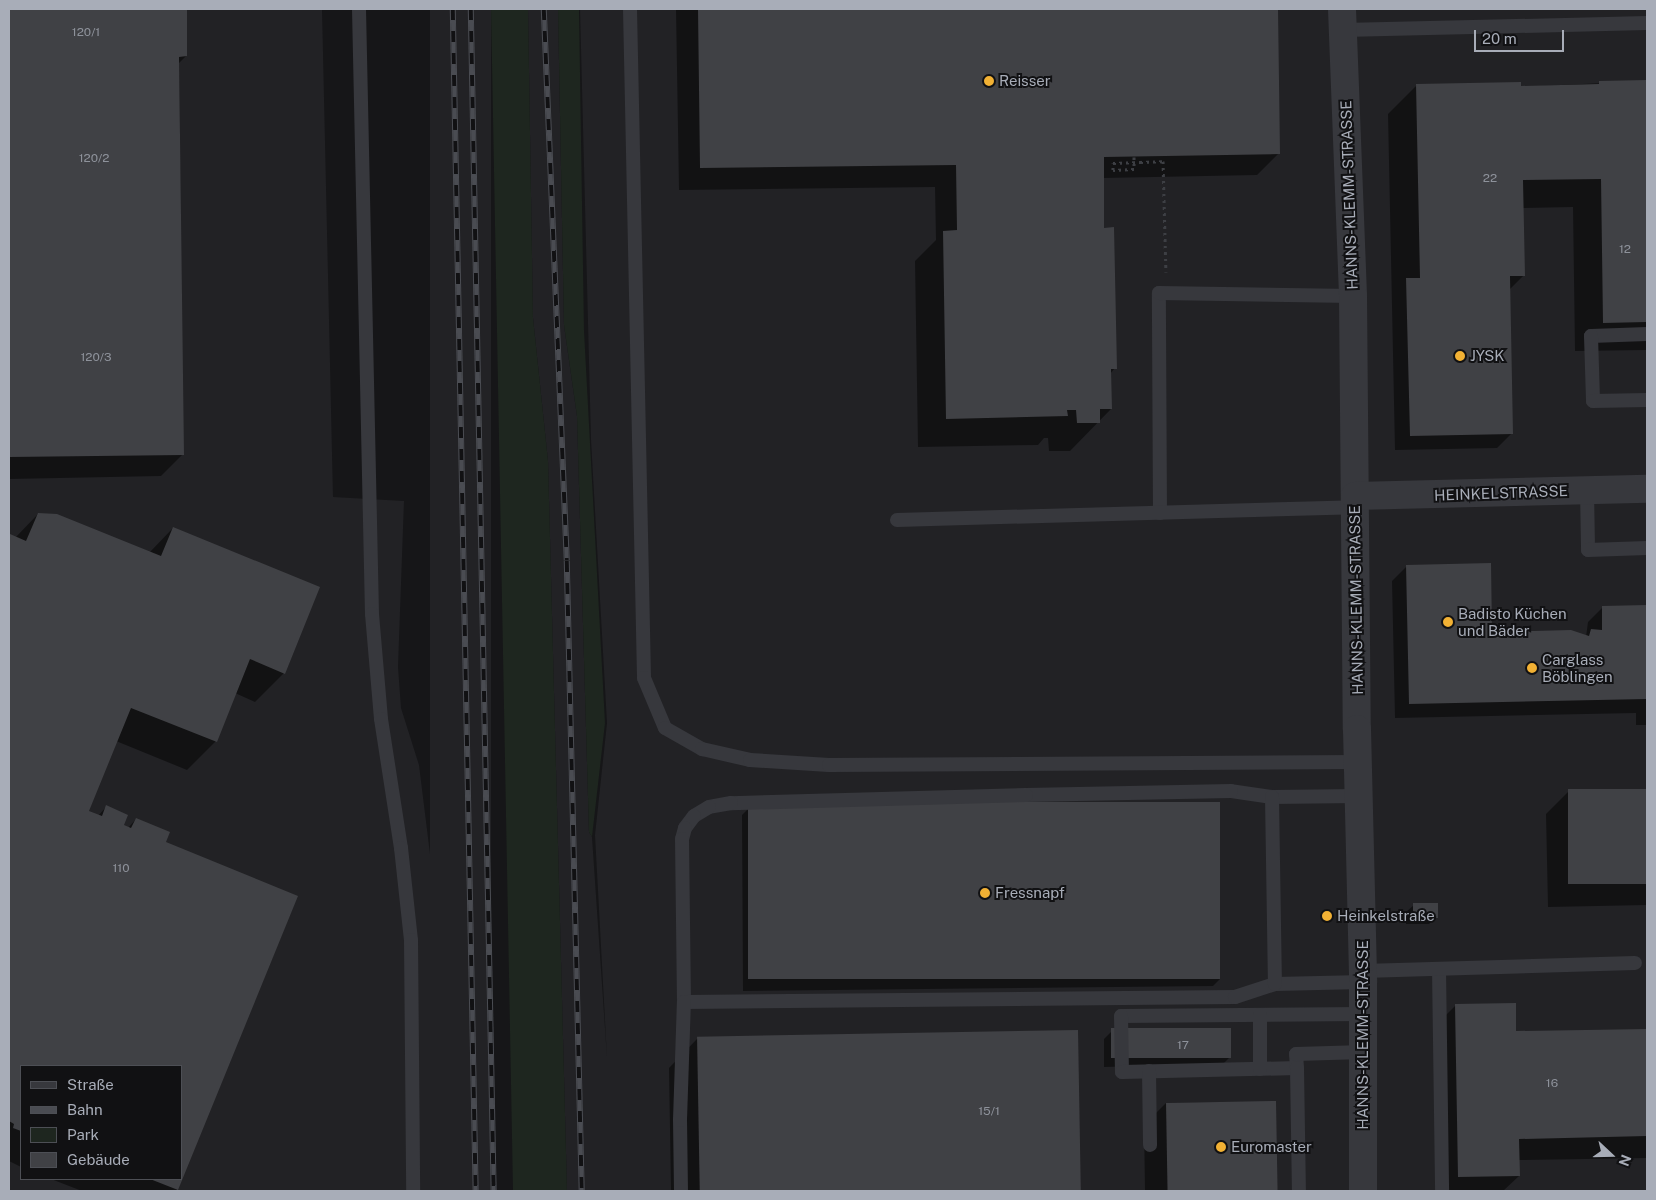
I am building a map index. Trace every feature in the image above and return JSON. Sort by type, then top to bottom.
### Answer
[{"type":"street","name":"HANNS-KLEMM-STRASSE","points":[[1343,20],[1353,296],[1358,796],[1364,1052],[1363,1191]]},
{"type":"street","name":"HEINKELSTRASSE","points":[[1355,502],[1587,490],[1647,489]]},
{"type":"lane","points":[[359,9],[372,614],[381,719],[411,940],[413,1191]]},
{"type":"lane","points":[[630,9],[644,678],[665,728],[702,749],[750,760],[829,765],[1358,762]]},
{"type":"lane","points":[[1343,20],[1647,23]]},
{"type":"lane","points":[[1160,512],[1159,293],[1353,296]]},
{"type":"lane","points":[[1647,334],[1591,336],[1593,401],[1647,400]]},
{"type":"lane","points":[[1587,490],[1588,550],[1647,548]]},
{"type":"lane","points":[[897,520],[1212,510],[1282,510],[1355,502]]},
{"type":"lane","points":[[681,1191],[680,1120],[684,1002],[682,838],[685,828],[694,816],[709,807],[740,802],[1026,794],[1231,791],[1272,797],[1358,796]]},
{"type":"lane","points":[[1272,797],[1274,984]]},
{"type":"lane","points":[[684,1002],[1235,997],[1274,984],[1439,969],[1635,963]]},
{"type":"lane","points":[[1439,969],[1442,1191]]},
{"type":"lane","points":[[1297,1068],[1122,1072],[1121,1016],[1363,1014]]},
{"type":"lane","points":[[1260,1015],[1260,1069]]},
{"type":"lane","points":[[1299,1191],[1296,1054],[1364,1052]]},
{"type":"lane","points":[[1149,1071],[1150,1145]]},
{"type":"path","points":[[1134,157],[1134,163],[1134,169],[1113,170],[1113,163],[1131,162],[1140,162],[1148,162],[1163,161],[1166,293]]},
{"type":"shaded area","points":[[9,9],[322,9],[333,497],[404,501],[398,667],[401,708],[419,765],[432,870],[444,1078],[444,1191],[9,1191]]},
{"type":"shaded area","points":[[430,9],[491,9],[491,1191],[430,1191]]},
{"type":"shaded area","points":[[528,9],[558,9],[564,325],[577,416],[589,832],[592,837],[607,1058],[595,835],[607,723],[591,440],[580,9],[1647,9],[1647,1191],[567,1191],[548,461],[533,318]]},
{"type":"green space","points":[[491,9],[528,9],[533,318],[548,461],[567,1191],[513,1191]]},
{"type":"green space","points":[[558,9],[579,9],[584,331],[605,723],[592,837],[589,832],[577,416],[564,325]]},
{"type":"building","points":[[9,9],[187,9],[187,56],[179,57],[184,455],[9,457]]},
{"type":"building","name":"Reisser","points":[[698,9],[1278,9],[1280,154],[1104,157],[1104,228],[1114,227],[1117,369],[1111,369],[1112,409],[1100,409],[1100,423],[1077,423],[1076,410],[1067,410],[1068,416],[946,419],[943,231],[957,230],[956,165],[700,168]]},
{"type":"building","points":[[1647,80],[1647,322],[1603,323],[1601,179],[1523,180],[1525,276],[1510,276],[1513,434],[1410,436],[1406,278],[1420,278],[1416,84],[1521,82],[1521,86],[1599,84],[1599,81]]},
{"type":"building","points":[[38,513],[57,514],[161,556],[173,527],[320,587],[285,674],[250,659],[217,742],[131,708],[89,811],[102,816],[106,805],[128,815],[124,825],[131,828],[136,818],[170,832],[166,842],[298,896],[178,1190],[153,1180],[182,1180],[182,1065],[20,1065],[20,1131],[13,1128],[14,1124],[9,1121],[10,534],[26,541]]},
{"type":"building","points":[[1491,563],[1492,632],[1571,630],[1589,636],[1591,629],[1602,630],[1602,606],[1647,605],[1647,699],[1409,704],[1406,565]]},
{"type":"building","points":[[1568,789],[1647,789],[1647,884],[1568,884]]},
{"type":"building","name":"Fressnapf","points":[[748,802],[1220,802],[1220,979],[748,979]]},
{"type":"building","points":[[1413,903],[1438,903],[1438,918],[1413,918]]},
{"type":"building","points":[[1516,1003],[1516,1031],[1647,1029],[1647,1136],[1519,1139],[1520,1176],[1458,1177],[1455,1004]]},
{"type":"building","points":[[1111,1028],[1231,1028],[1231,1058],[1111,1058]]},
{"type":"building","points":[[1078,1030],[1081,1191],[700,1191],[697,1037]]},
{"type":"building","name":"Euromaster","points":[[1276,1101],[1278,1191],[1168,1191],[1166,1103]]},
{"type":"railway","points":[[453,9],[476,1191]]},
{"type":"railway","points":[[471,9],[494,1191]]},
{"type":"railway","points":[[544,9],[567,561],[582,1191]]},
{"type":"place","name":"Reisser","points":[[989,81]]},
{"type":"place","name":"JYSK","points":[[1460,356]]},
{"type":"place","name":"Badisto Küchen und Bäder","points":[[1448,622]]},
{"type":"place","name":"Carglass Böblingen","points":[[1532,668]]},
{"type":"place","name":"Fressnapf","points":[[985,893]]},
{"type":"place","name":"Heinkelstraße","points":[[1327,916]]},
{"type":"place","name":"Euromaster","points":[[1221,1147]]}]
